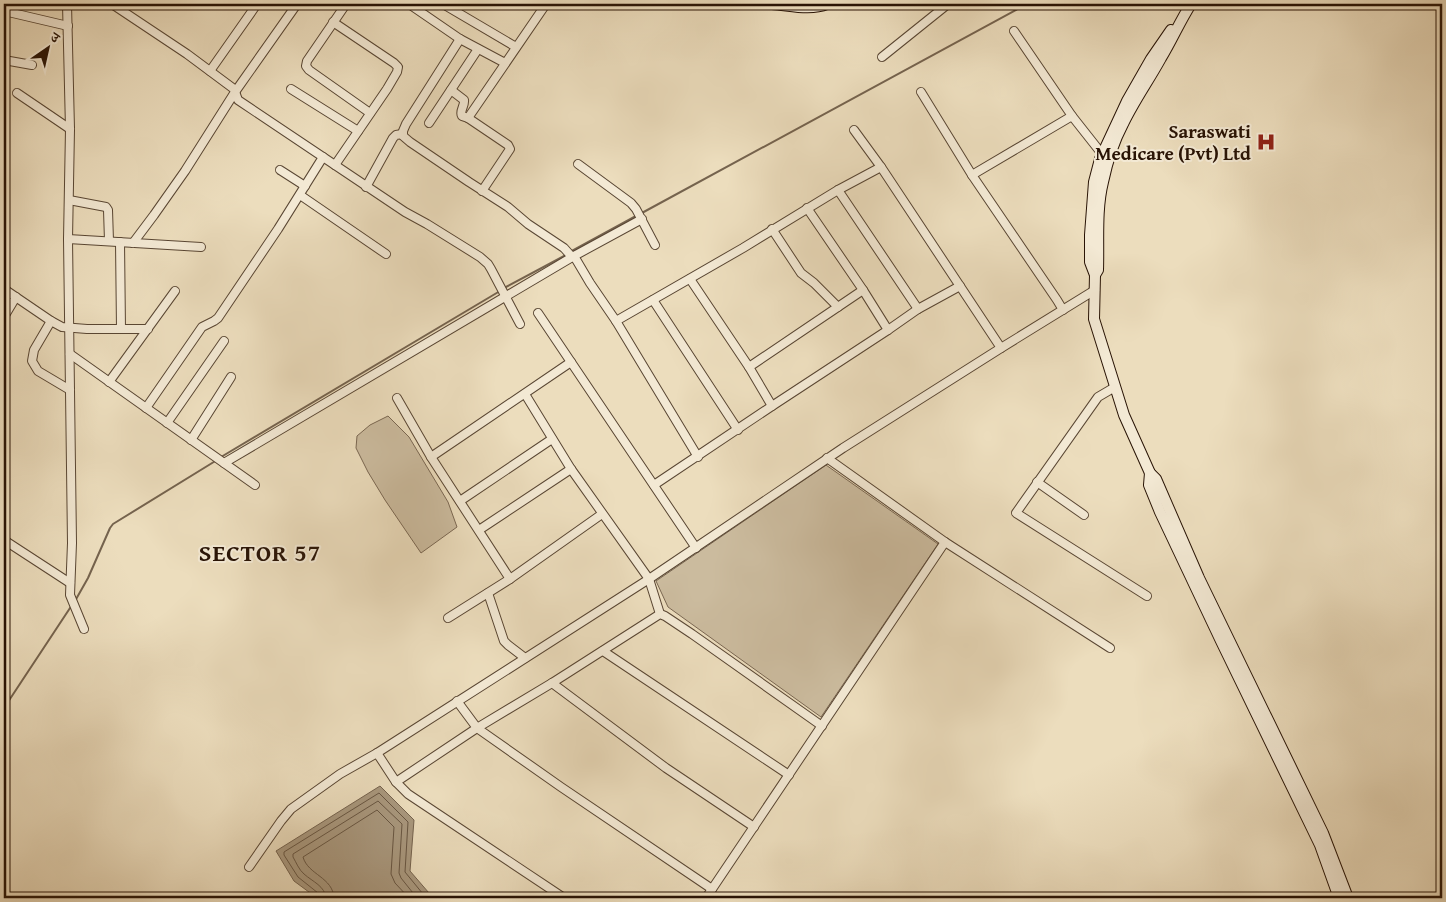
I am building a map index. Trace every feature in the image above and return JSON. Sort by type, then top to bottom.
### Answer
[{"type":"street","points":[[67,4],[70,129],[68,239],[72,543],[70,583],[73,603],[84,629]]},
{"type":"street","points":[[112,4],[210,71],[232,88],[238,100],[366,187],[480,257],[488,264],[520,324]]},
{"type":"street","points":[[210,71],[257,4]]},
{"type":"street","points":[[133,243],[204,143],[235,92],[298,4]]},
{"type":"street","points":[[346,4],[307,61],[306,66],[370,113]]},
{"type":"street","points":[[409,4],[460,39],[505,63]]},
{"type":"street","points":[[443,4],[516,47]]},
{"type":"street","points":[[468,118],[546,4]]},
{"type":"street","points":[[772,4],[807,7],[827,4]]},
{"type":"street","points":[[882,57],[948,4]]},
{"type":"street","points":[[1095,275],[1098,270],[1099,209],[1102,183],[1111,154],[1122,125],[1191,4]]},
{"type":"street","points":[[4,11],[68,26]]},
{"type":"street","points":[[333,22],[398,67],[388,88],[335,165]]},
{"type":"street","points":[[1179,23],[1169,31],[1151,59],[1127,101],[1102,154],[1094,182],[1091,212],[1090,262],[1095,275],[1094,318],[1124,415],[1150,473],[1156,479],[1192,564],[1320,827],[1348,898]]},
{"type":"street","points":[[1014,31],[1072,116],[1102,154]]},
{"type":"street","points":[[402,134],[406,124],[460,39]]},
{"type":"street","points":[[429,123],[478,49]]},
{"type":"street","points":[[4,60],[32,65]]},
{"type":"street","points":[[291,88],[358,131]]},
{"type":"street","points":[[450,90],[464,100],[462,116],[468,118],[508,145],[510,149],[482,191]]},
{"type":"street","points":[[920,92],[972,175],[1063,310]]},
{"type":"street","points":[[17,93],[70,129]]},
{"type":"street","points":[[972,175],[1072,116]]},
{"type":"street","points":[[854,130],[881,167],[1001,348]]},
{"type":"street","points":[[366,187],[393,138],[396,135],[402,134]]},
{"type":"street","points":[[402,134],[410,142],[508,207],[571,255],[616,321],[698,457]]},
{"type":"street","points":[[146,408],[202,327],[218,318],[323,157]]},
{"type":"street","points":[[578,164],[623,196],[636,209],[656,245]]},
{"type":"street","points":[[616,321],[743,248],[807,208],[881,167]]},
{"type":"street","points":[[280,170],[305,186]]},
{"type":"street","points":[[838,190],[918,309]]},
{"type":"street","points":[[300,195],[386,254]]},
{"type":"street","points":[[69,200],[106,206],[108,210],[109,241]]},
{"type":"street","points":[[807,208],[864,290],[888,330]]},
{"type":"street","points":[[220,460],[571,255],[641,218]]},
{"type":"street","points":[[772,229],[801,273],[838,307]]},
{"type":"street","points":[[68,239],[201,247]]},
{"type":"street","points":[[120,242],[121,330]]},
{"type":"street","points":[[690,279],[749,367],[772,406]]},
{"type":"street","points":[[654,485],[918,309],[960,286]]},
{"type":"street","points":[[4,289],[58,326],[121,330],[148,329]]},
{"type":"street","points":[[749,367],[864,290]]},
{"type":"street","points":[[249,867],[280,820],[291,809],[340,774],[377,753],[649,579],[827,458],[1095,290]]},
{"type":"street","points":[[109,382],[175,291]]},
{"type":"street","points":[[4,317],[16,297]]},
{"type":"street","points":[[653,300],[738,430]]},
{"type":"street","points":[[538,313],[696,548]]},
{"type":"street","points":[[51,321],[34,350],[32,361],[38,371],[70,390]]},
{"type":"street","points":[[167,423],[224,341]]},
{"type":"street","points":[[70,354],[255,485]]},
{"type":"street","points":[[431,457],[571,362]]},
{"type":"street","points":[[191,440],[231,377]]},
{"type":"street","points":[[1115,387],[1098,397],[1016,513],[1147,596]]},
{"type":"street","points":[[524,394],[571,469],[649,579],[660,614],[692,634],[822,726]]},
{"type":"street","points":[[396,398],[431,457],[510,579]]},
{"type":"street","points":[[460,501],[552,439]]},
{"type":"street","points":[[827,458],[945,542],[1110,648]]},
{"type":"street","points":[[479,530],[571,469]]},
{"type":"street","points":[[1150,473],[1149,485],[1160,512],[1320,845],[1339,898]]},
{"type":"street","points":[[1037,482],[1084,515]]},
{"type":"street","points":[[448,618],[510,579],[602,514]]},
{"type":"street","points":[[4,540],[70,583]]},
{"type":"street","points":[[706,898],[945,542]]},
{"type":"street","points":[[488,593],[504,641],[525,658]]},
{"type":"street","points":[[396,782],[478,728],[660,614]]},
{"type":"street","points":[[603,651],[789,775]]},
{"type":"street","points":[[552,683],[666,768],[754,827]]},
{"type":"street","points":[[457,701],[478,728],[561,787],[712,889]]},
{"type":"street","points":[[377,753],[396,782],[408,794],[564,898]]},
{"type":"shaded area","points":[[388,416],[409,437],[448,502],[457,527],[421,553],[385,500],[356,448],[357,436],[370,425]]},
{"type":"shaded area","points":[[826,465],[938,544],[821,717],[668,607],[656,581]]},
{"type":"water","points":[[380,786],[414,820],[410,871],[429,893],[428,898],[317,898],[294,881],[276,851]]},
{"type":"waterway","points":[[640,214],[1027,4]]},
{"type":"waterway","points":[[570,252],[636,216]]},
{"type":"waterway","points":[[504,288],[566,255]]},
{"type":"waterway","points":[[221,457],[500,291]]},
{"type":"waterway","points":[[75,601],[113,524],[217,460]]},
{"type":"waterway","points":[[4,708],[72,605]]},
{"type":"place","name":"Saraswati Medicare (Pvt) Ltd","points":[[1266,142]]},
{"type":"district","name":"SECTOR 57","points":[[260,553]]}]
